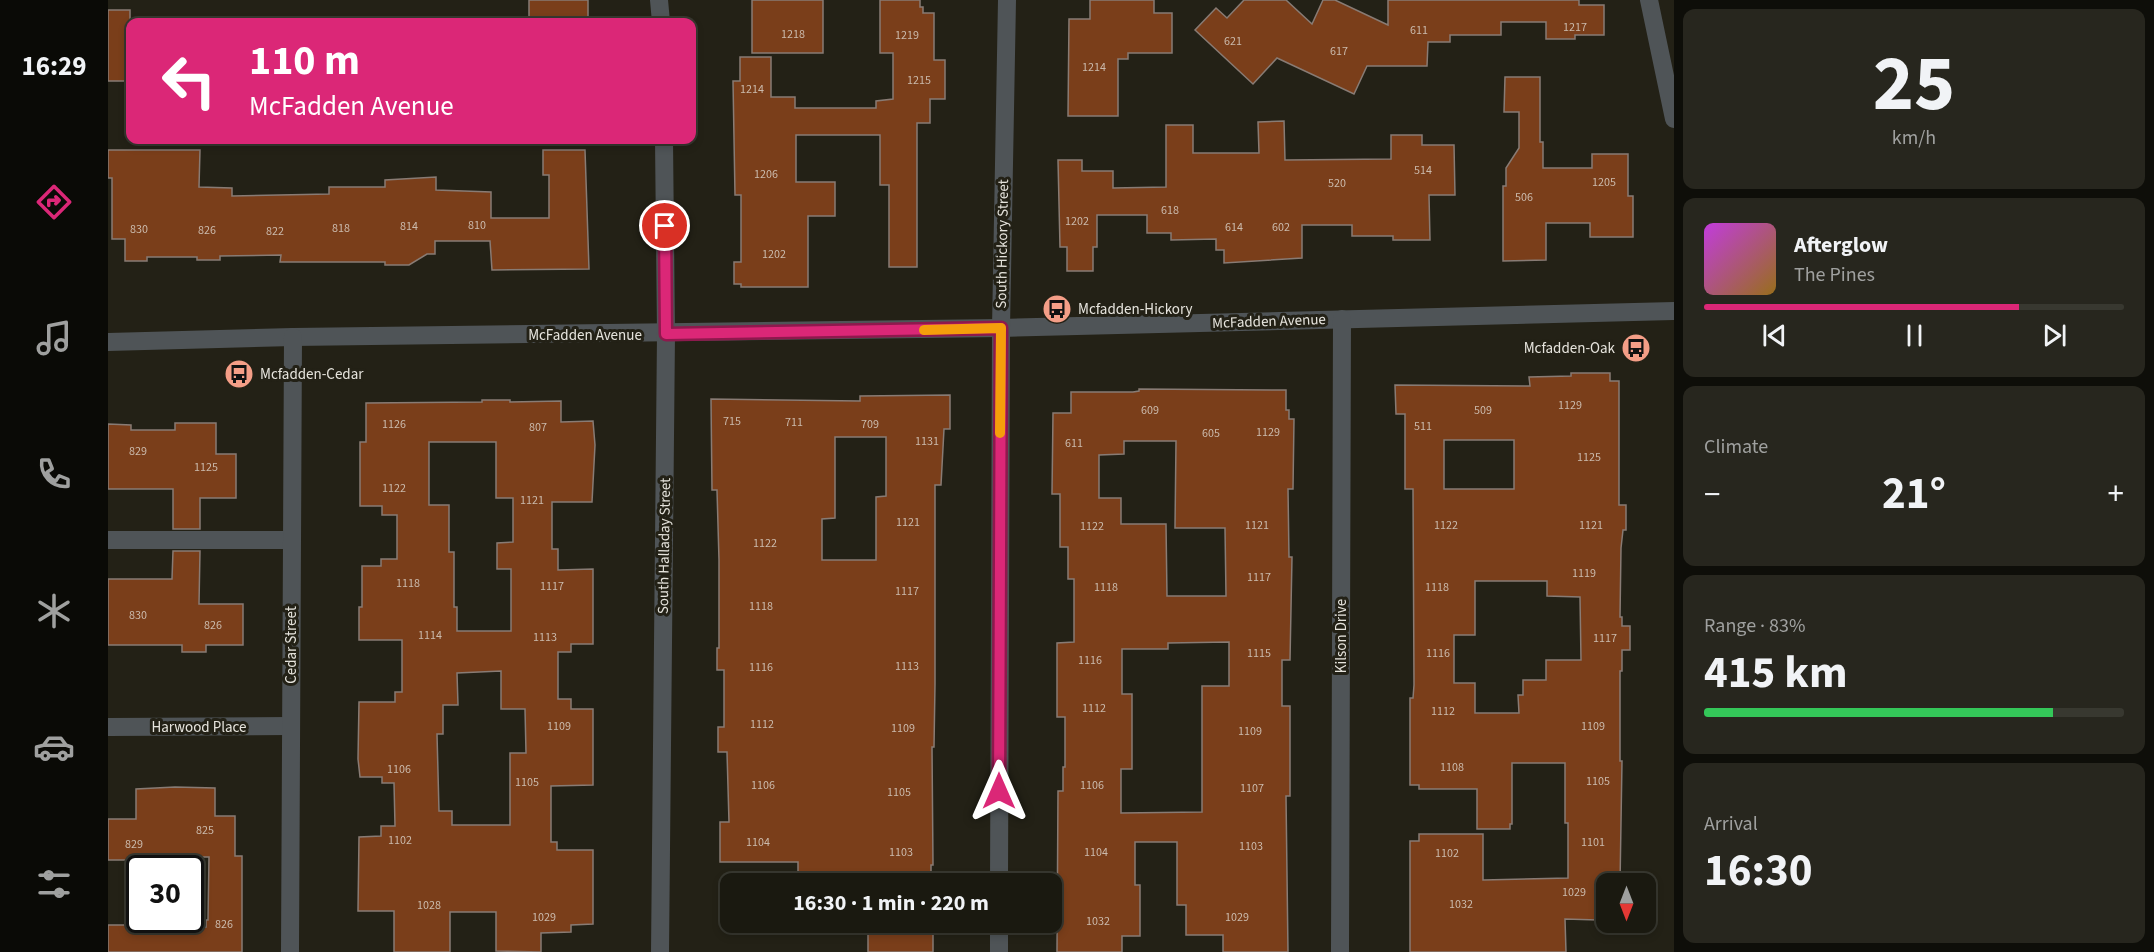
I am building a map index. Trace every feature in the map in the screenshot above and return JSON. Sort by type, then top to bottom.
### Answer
[{"type":"street","points":[[659,0],[661,18]]},
{"type":"street","name":"South Hickory Street","points":[[999,873],[1001,328],[1007,0]]},
{"type":"street","points":[[1648,0],[1674,119]]},
{"type":"street","name":"South Halladay Street","points":[[660,952],[666,334],[664,144]]},
{"type":"street","name":"McFadden Avenue","points":[[108,342],[293,337],[1001,328],[1674,311]]},
{"type":"street","name":"Kilson Drive","points":[[1340,952],[1342,319]]},
{"type":"street","name":"Cedar Street","points":[[290,952],[293,337]]},
{"type":"street","points":[[108,540],[291,540]]},
{"type":"street","name":"Harwood Place","points":[[108,727],[290,726]]},
{"type":"street","points":[[999,933],[999,952]]},
{"type":"building","points":[[529,0],[588,0],[588,18],[529,18]]},
{"type":"building","points":[[752,0],[823,0],[823,53],[752,53]]},
{"type":"building","points":[[880,0],[920,0],[923,13],[934,13],[934,60],[945,60],[945,99],[930,99],[930,123],[917,123],[917,267],[889,267],[889,185],[880,185],[880,135],[796,135],[796,182],[835,182],[835,216],[808,216],[808,287],[741,287],[741,284],[734,284],[734,262],[741,262],[741,195],[735,195],[733,81],[740,81],[740,57],[771,57],[771,97],[795,97],[795,108],[876,108],[876,101],[893,99],[893,53],[880,53]]},
{"type":"building","points":[[1090,0],[1154,0],[1154,13],[1172,13],[1172,53],[1128,53],[1128,59],[1118,59],[1118,116],[1068,116],[1069,19],[1090,19]]},
{"type":"building","points":[[1244,0],[1286,0],[1312,24],[1323,0],[1335,0],[1388,25],[1388,0],[1579,0],[1579,5],[1604,5],[1604,35],[1575,35],[1575,39],[1546,39],[1546,22],[1501,22],[1501,35],[1450,35],[1450,42],[1428,42],[1427,66],[1367,66],[1354,94],[1277,58],[1253,84],[1195,30],[1216,8],[1227,18]]},
{"type":"building","points":[[108,10],[130,10],[130,18],[126,18],[126,81],[108,81]]},
{"type":"building","points":[[1505,77],[1540,77],[1540,142],[1543,142],[1543,168],[1592,168],[1592,154],[1628,154],[1628,196],[1633,196],[1633,237],[1590,237],[1590,223],[1546,223],[1546,260],[1503,261],[1503,186],[1506,186],[1506,168],[1519,148],[1519,112],[1504,112]]},
{"type":"building","points":[[1284,121],[1285,160],[1391,159],[1391,135],[1422,135],[1422,145],[1454,145],[1455,195],[1429,195],[1430,240],[1393,240],[1393,236],[1352,236],[1352,225],[1302,225],[1302,258],[1224,263],[1224,250],[1216,250],[1216,239],[1171,240],[1171,233],[1147,233],[1147,215],[1097,215],[1097,247],[1093,247],[1093,271],[1067,271],[1067,247],[1060,247],[1058,160],[1082,160],[1082,171],[1113,171],[1113,188],[1166,187],[1166,125],[1193,125],[1193,153],[1259,153],[1258,122]]},
{"type":"building","points":[[108,150],[200,150],[199,187],[232,188],[232,196],[329,194],[329,187],[385,187],[385,180],[436,177],[436,190],[491,192],[491,218],[549,218],[549,175],[543,175],[543,150],[585,150],[589,269],[492,270],[490,241],[435,241],[435,254],[427,254],[409,265],[385,265],[385,262],[280,262],[281,255],[220,256],[220,260],[197,260],[197,257],[147,257],[147,261],[125,261],[125,239],[112,239],[112,178],[108,178]]},
{"type":"building","points":[[1571,373],[1610,373],[1610,381],[1619,381],[1619,505],[1626,505],[1626,530],[1623,530],[1621,548],[1620,617],[1622,617],[1622,626],[1630,626],[1630,650],[1622,650],[1622,671],[1620,671],[1620,761],[1622,761],[1620,873],[1596,873],[1596,920],[1565,919],[1566,952],[1410,952],[1410,841],[1419,841],[1419,834],[1483,834],[1483,880],[1568,878],[1565,763],[1512,763],[1512,824],[1510,824],[1510,829],[1477,829],[1477,789],[1419,789],[1419,785],[1410,785],[1410,698],[1413,698],[1414,685],[1413,489],[1405,489],[1405,414],[1396,414],[1395,385],[1530,386],[1529,377],[1571,376]],"holes":[[[1444,440],[1514,440],[1514,489],[1444,489]],[[1475,581],[1547,581],[1547,596],[1580,597],[1581,660],[1546,660],[1546,680],[1523,680],[1523,695],[1518,695],[1519,713],[1475,713],[1475,683],[1454,683],[1454,635],[1475,635]]]},
{"type":"building","points":[[1139,389],[1286,390],[1286,410],[1289,410],[1289,419],[1294,419],[1293,489],[1288,489],[1289,557],[1292,557],[1290,660],[1282,660],[1282,706],[1290,706],[1290,796],[1286,796],[1288,952],[1223,952],[1223,935],[1186,935],[1186,905],[1177,905],[1177,842],[1135,842],[1135,885],[1140,885],[1140,936],[1122,936],[1122,952],[1057,952],[1057,933],[1062,933],[1062,873],[1057,873],[1058,791],[1063,791],[1065,717],[1057,717],[1057,643],[1074,642],[1074,579],[1068,579],[1068,547],[1060,547],[1060,494],[1052,494],[1053,413],[1071,413],[1071,392],[1133,392]],"holes":[[[1124,441],[1176,441],[1175,528],[1225,528],[1226,596],[1167,596],[1166,524],[1121,524],[1121,498],[1099,498],[1099,455],[1124,454]],[[1229,642],[1229,686],[1202,686],[1202,812],[1121,813],[1121,769],[1132,769],[1132,694],[1122,694],[1122,649],[1168,649],[1168,643]]]},
{"type":"building","points":[[950,395],[950,429],[944,429],[941,485],[935,485],[935,684],[934,747],[932,747],[933,865],[931,865],[931,873],[798,873],[798,862],[720,862],[720,822],[729,822],[727,752],[718,752],[718,727],[724,727],[724,670],[717,670],[719,560],[717,490],[712,490],[711,399],[860,401],[860,396]],"holes":[[[835,437],[886,437],[886,496],[876,497],[876,560],[822,560],[822,519],[835,518]]]},
{"type":"building","points":[[482,400],[561,401],[561,422],[593,421],[595,445],[592,502],[552,502],[552,549],[558,549],[558,570],[593,569],[593,644],[571,644],[571,652],[558,652],[558,699],[571,699],[571,709],[593,709],[593,785],[551,786],[551,842],[557,842],[557,850],[593,850],[593,924],[571,925],[571,932],[541,933],[541,952],[496,951],[496,912],[450,912],[450,952],[394,952],[394,911],[358,911],[359,837],[381,836],[381,826],[395,826],[394,783],[382,783],[382,777],[360,777],[359,702],[395,702],[395,692],[402,692],[402,640],[359,640],[362,566],[381,566],[381,559],[397,559],[397,515],[382,515],[382,506],[360,506],[360,442],[366,442],[366,403],[482,402]],"holes":[[[429,442],[496,442],[496,498],[513,498],[513,542],[497,543],[497,569],[511,569],[511,631],[457,631],[457,607],[454,607],[454,552],[449,552],[449,505],[429,505]],[[501,671],[501,709],[525,709],[526,753],[510,753],[510,825],[452,825],[452,811],[439,811],[437,734],[443,734],[443,705],[458,705],[457,673]]]},
{"type":"building","points":[[175,423],[216,423],[216,454],[236,454],[236,498],[200,498],[200,529],[173,529],[173,489],[108,489],[108,424],[131,425],[131,430],[175,430]]},
{"type":"building","points":[[173,551],[200,551],[199,604],[243,604],[243,645],[206,645],[206,652],[182,652],[182,645],[108,645],[108,579],[172,579]]},
{"type":"building","points":[[215,788],[215,816],[235,816],[235,856],[242,856],[242,952],[108,952],[108,925],[126,925],[126,933],[204,933],[206,920],[208,920],[209,857],[204,857],[204,855],[126,855],[126,860],[108,860],[108,819],[136,819],[136,789]]},
{"type":"building","points":[[868,933],[933,933],[933,952],[868,952]]},
{"type":"slow traffic","points":[[924,330],[1001,328],[1000,433]]},
{"type":"place","name":"Mcfadden-Hickory","points":[[1057,309]]},
{"type":"place","name":"Mcfadden-Oak","points":[[1636,348]]},
{"type":"place","name":"Mcfadden-Cedar","points":[[239,374]]},
{"type":"route","points":[[665,226],[666,334],[1001,328],[999,791]]}]
